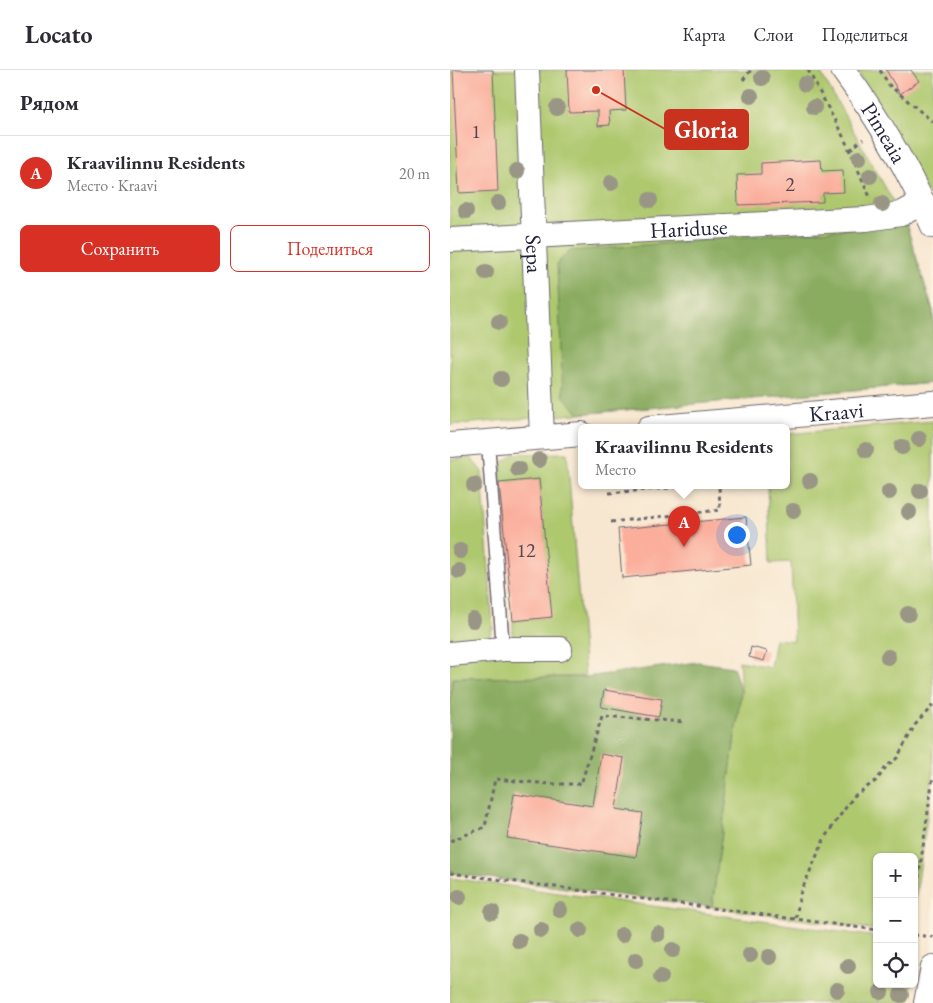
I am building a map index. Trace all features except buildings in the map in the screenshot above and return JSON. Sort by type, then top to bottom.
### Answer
[{"type":"street","name":"Sepa","points":[[527,70],[542,437]]},
{"type":"street","name":"Pimeaia","points":[[842,70],[863,97],[908,170],[933,226]]},
{"type":"street","name":"Hariduse","points":[[450,240],[878,216],[901,214],[923,202]]},
{"type":"street","name":"Kraavi","points":[[750,424],[775,423],[933,403]]},
{"type":"street","points":[[450,445],[578,434]]},
{"type":"street","points":[[450,654],[504,649],[560,649]]},
{"type":"street","points":[[926,1003],[933,967]]},
{"type":"lane","points":[[488,442],[504,649]]},
{"type":"path","points":[[743,80],[751,70]]},
{"type":"path","points":[[808,70],[855,160],[878,216]]},
{"type":"path","points":[[880,70],[889,85],[933,122]]},
{"type":"path","points":[[609,493],[656,489]]},
{"type":"path","points":[[611,522],[720,510],[719,489]]},
{"type":"path","points":[[796,918],[800,894],[825,837],[854,796],[877,780],[886,767],[897,758],[915,725],[933,705]]},
{"type":"path","points":[[450,841],[485,828],[495,778],[550,784],[581,784],[602,716],[686,722]]},
{"type":"path","points":[[916,898],[933,776]]},
{"type":"path","points":[[450,873],[873,929]]},
{"type":"path","points":[[918,935],[933,937]]},
{"type":"green space","points":[[450,70],[819,70],[906,224],[933,311],[933,383],[450,425]]},
{"type":"green space","points":[[857,70],[933,70],[933,202]]},
{"type":"green space","points":[[906,224],[933,311],[933,383],[579,414],[563,395],[557,264],[569,251]]},
{"type":"green space","points":[[933,421],[933,776],[918,882],[918,853],[873,853],[873,929],[712,907],[741,691],[739,661],[770,667],[775,639],[794,641],[791,562],[771,563],[768,489],[790,489],[790,434]]},
{"type":"green space","points":[[567,453],[585,677],[453,678],[450,701],[450,664],[513,638],[513,621],[551,617],[539,479],[499,483],[502,463],[514,454]]},
{"type":"green space","points":[[471,458],[482,472],[493,628],[486,642],[450,647],[450,460]]},
{"type":"green space","points":[[698,662],[733,667],[741,691],[712,907],[450,873],[450,700],[453,678],[585,677]]},
{"type":"green space","points":[[450,878],[873,936],[873,988],[911,988],[909,1003],[450,1003]]},
{"type":"place","name":"Gloria","points":[[596,90]]},
{"type":"place","name":"Kraavilinnu Residents","points":[[684,547]]}]
